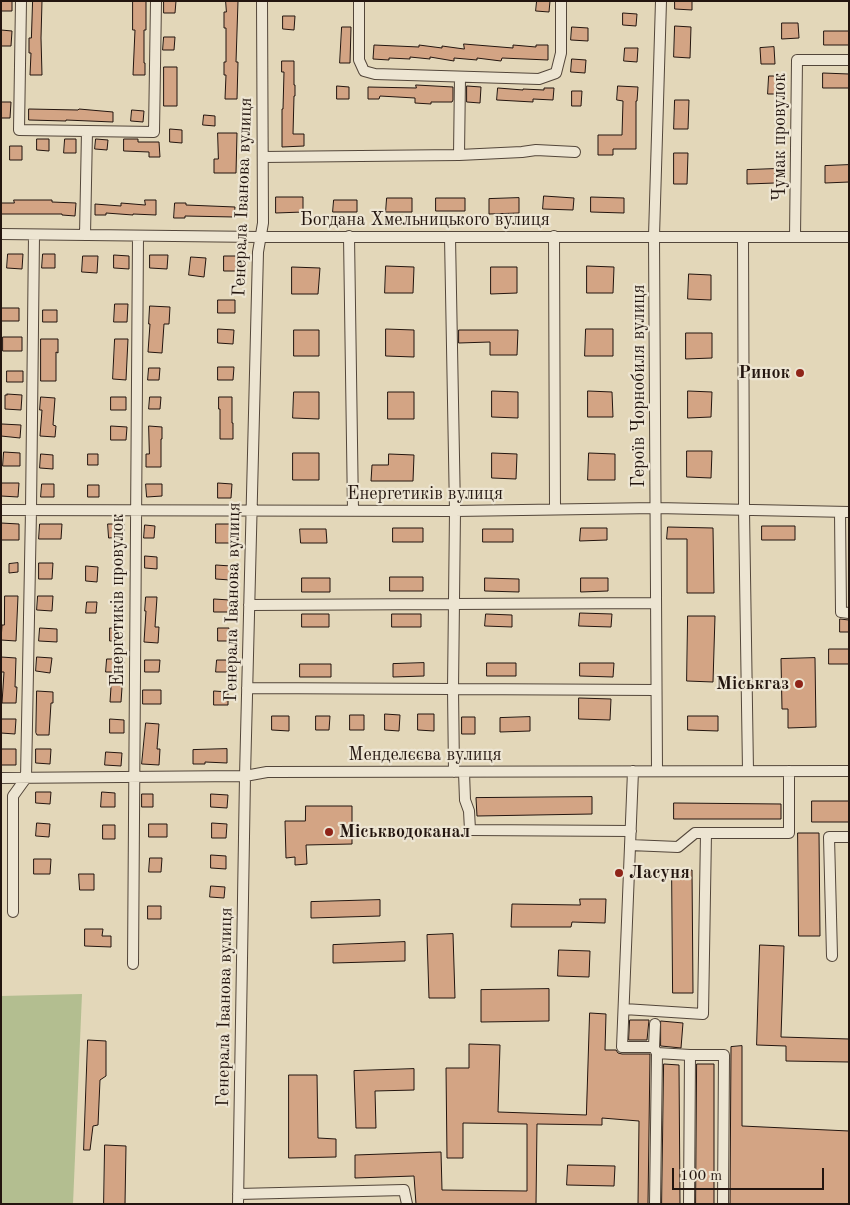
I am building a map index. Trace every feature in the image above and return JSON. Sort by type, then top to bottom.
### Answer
[{"type":"street","points":[[22,1],[19,130],[154,132],[156,1]]},
{"type":"street","name":"Генерала Іванова вулиця","points":[[238,1199],[245,776],[258,252],[263,224],[262,1]]},
{"type":"street","points":[[359,1],[359,60],[364,71],[375,74],[539,79],[556,73],[561,53],[561,1]]},
{"type":"street","name":"Героїв Чорнобиля вулиця","points":[[657,771],[654,236],[661,1]]},
{"type":"street","name":"Чумак провулок","points":[[795,236],[796,60],[849,60]]},
{"type":"street","points":[[459,156],[460,77]]},
{"type":"street","points":[[85,235],[87,131]]},
{"type":"street","points":[[263,157],[459,156],[536,150],[575,152]]},
{"type":"street","name":"Богдана Хмельницького вулиця","points":[[1,234],[260,237],[849,236]]},
{"type":"street","points":[[13,912],[13,796],[26,778],[34,235]]},
{"type":"street","name":"Енергетиків провулок","points":[[133,964],[138,236]]},
{"type":"street","points":[[349,236],[353,511]]},
{"type":"street","points":[[554,236],[555,510]]},
{"type":"street","points":[[743,236],[744,510],[748,771]]},
{"type":"street","points":[[450,237],[455,511],[453,689],[459,772],[469,811],[470,830],[630,831]]},
{"type":"street","name":"Енергетиків вулиця","points":[[1,510],[455,511],[656,508],[844,512]]},
{"type":"street","points":[[844,512],[841,612],[849,613]]},
{"type":"street","points":[[249,605],[656,603]]},
{"type":"street","points":[[247,688],[656,690]]},
{"type":"street","points":[[633,771],[622,1047],[690,1055],[724,1056],[723,1204]]},
{"type":"street","points":[[630,845],[678,847],[695,833],[789,833],[789,771]]},
{"type":"street","name":"Менделєєва вулиця","points":[[1,778],[245,776],[267,772],[849,771]]},
{"type":"street","points":[[624,1009],[703,1014],[706,833]]},
{"type":"street","points":[[832,956],[829,837],[849,837]]},
{"type":"street","points":[[655,1024],[655,1204]]},
{"type":"street","points":[[690,1055],[690,1204]]},
{"type":"street","points":[[238,1199],[404,1190],[408,1204]]},
{"type":"green space","points":[[82,994],[73,1204],[1,1204],[1,996]]},
{"type":"building","points":[[1,1],[12,1],[12,11],[1,11]]},
{"type":"building","points":[[33,1],[42,1],[42,75],[30,75],[31,53],[29,53],[29,38],[31,38]]},
{"type":"building","points":[[133,1],[146,1],[146,30],[144,30],[145,75],[133,75],[135,30],[133,30]]},
{"type":"building","points":[[164,1],[176,1],[175,13],[164,13]]},
{"type":"building","points":[[226,1],[238,1],[237,99],[225,99],[226,75],[224,75],[224,62],[226,62],[226,28],[224,28],[224,12],[226,12]]},
{"type":"building","points":[[537,1],[550,1],[549,12],[536,11]]},
{"type":"building","points":[[675,1],[692,1],[692,10],[675,9]]},
{"type":"building","points":[[623,13],[637,14],[636,26],[623,25]]},
{"type":"building","points":[[283,16],[295,16],[294,30],[283,29]]},
{"type":"building","points":[[782,23],[798,23],[799,38],[782,39]]},
{"type":"building","points":[[675,26],[691,27],[690,58],[674,57]]},
{"type":"building","points":[[342,27],[351,27],[350,63],[340,63]]},
{"type":"building","points":[[572,27],[588,28],[588,41],[571,40]]},
{"type":"building","points":[[1,30],[12,31],[11,46],[1,46]]},
{"type":"building","points":[[824,31],[849,31],[849,45],[824,45]]},
{"type":"building","points":[[164,37],[175,37],[174,50],[163,50]]},
{"type":"building","points":[[464,44],[513,48],[513,45],[536,47],[536,45],[548,45],[548,60],[502,58],[501,61],[454,58],[454,61],[430,57],[430,59],[410,57],[410,59],[373,59],[374,45],[419,47],[419,45],[442,48],[442,46],[464,49]]},
{"type":"building","points":[[774,47],[775,64],[761,64],[760,48]]},
{"type":"building","points":[[625,48],[638,48],[637,62],[624,61]]},
{"type":"building","points":[[572,59],[586,60],[585,73],[571,72]]},
{"type":"building","points":[[282,61],[294,61],[293,134],[304,134],[304,146],[282,147],[284,72],[282,72]]},
{"type":"building","points":[[164,67],[177,67],[177,106],[164,106]]},
{"type":"building","points":[[823,73],[849,74],[849,88],[823,88]]},
{"type":"building","points":[[769,76],[782,76],[782,94],[768,94]]},
{"type":"building","points":[[416,85],[453,87],[453,100],[452,102],[431,102],[431,104],[415,103],[415,98],[380,96],[379,99],[368,99],[368,87],[416,88]]},
{"type":"building","points":[[337,86],[349,87],[349,99],[337,99]]},
{"type":"building","points":[[467,86],[481,87],[480,103],[467,102]]},
{"type":"building","points":[[618,86],[638,87],[636,101],[636,149],[613,149],[613,155],[598,155],[598,135],[622,135],[623,101],[617,100]]},
{"type":"building","points":[[498,88],[544,90],[544,88],[554,88],[553,100],[533,99],[533,102],[497,100]]},
{"type":"building","points":[[572,91],[582,91],[581,106],[572,106]]},
{"type":"building","points":[[675,100],[689,100],[688,129],[674,129]]},
{"type":"building","points":[[1,102],[11,102],[10,118],[1,118]]},
{"type":"building","points":[[29,109],[79,109],[113,112],[113,122],[29,120]]},
{"type":"building","points":[[132,110],[144,111],[143,122],[131,121]]},
{"type":"building","points":[[204,115],[215,116],[215,126],[203,125]]},
{"type":"building","points":[[170,129],[182,130],[182,143],[170,142]]},
{"type":"building","points":[[218,133],[237,133],[236,173],[214,173],[214,159],[218,159]]},
{"type":"building","points":[[37,139],[49,139],[49,151],[37,150]]},
{"type":"building","points":[[65,139],[76,139],[76,153],[64,153]]},
{"type":"building","points":[[96,139],[108,140],[107,150],[95,149]]},
{"type":"building","points":[[124,139],[138,139],[138,142],[159,142],[160,157],[149,157],[149,152],[124,151]]},
{"type":"building","points":[[10,146],[22,146],[22,160],[10,160]]},
{"type":"building","points":[[674,153],[688,153],[687,184],[674,184]]},
{"type":"building","points":[[849,165],[849,182],[825,183],[825,166]]},
{"type":"building","points":[[775,169],[775,183],[747,184],[747,170]]},
{"type":"building","points":[[544,196],[574,198],[573,210],[543,209]]},
{"type":"building","points":[[276,197],[303,197],[303,212],[276,213]]},
{"type":"building","points":[[591,197],[624,198],[624,213],[591,212]]},
{"type":"building","points":[[387,198],[412,198],[412,212],[386,212]]},
{"type":"building","points":[[436,198],[465,198],[465,211],[436,211]]},
{"type":"building","points":[[519,198],[519,213],[489,214],[489,199]]},
{"type":"building","points":[[14,200],[52,200],[52,202],[76,203],[75,216],[62,214],[1,214],[1,203],[14,203]]},
{"type":"building","points":[[145,200],[156,200],[156,215],[106,213],[106,215],[95,215],[95,204],[121,206],[121,203],[145,205]]},
{"type":"building","points":[[334,200],[357,200],[357,212],[333,212]]},
{"type":"building","points":[[175,203],[235,207],[234,217],[185,216],[185,218],[174,218]]},
{"type":"building","points":[[8,254],[23,254],[22,269],[7,268]]},
{"type":"building","points":[[43,254],[55,254],[55,268],[42,268]]},
{"type":"building","points":[[114,255],[129,256],[129,269],[114,268]]},
{"type":"building","points":[[150,255],[168,255],[167,269],[150,268]]},
{"type":"building","points":[[83,256],[98,256],[97,273],[82,272]]},
{"type":"building","points":[[224,256],[237,256],[236,271],[224,271]]},
{"type":"building","points":[[191,257],[206,258],[204,277],[189,275]]},
{"type":"building","points":[[386,266],[414,267],[413,293],[385,293]]},
{"type":"building","points":[[587,266],[614,267],[613,293],[587,293]]},
{"type":"building","points":[[292,267],[320,268],[318,294],[292,294]]},
{"type":"building","points":[[491,267],[517,267],[517,293],[491,294]]},
{"type":"building","points":[[689,274],[711,275],[711,300],[688,299]]},
{"type":"building","points":[[218,300],[235,300],[235,313],[218,313]]},
{"type":"building","points":[[115,304],[128,304],[127,322],[114,322]]},
{"type":"building","points":[[150,306],[170,307],[169,324],[164,324],[162,353],[148,352]]},
{"type":"building","points":[[1,308],[19,308],[19,321],[1,321]]},
{"type":"building","points":[[43,310],[57,310],[57,322],[43,322]]},
{"type":"building","points":[[218,329],[234,330],[233,344],[218,343]]},
{"type":"building","points":[[386,329],[414,330],[414,357],[386,356]]},
{"type":"building","points":[[586,329],[613,329],[613,356],[585,356]]},
{"type":"building","points":[[294,330],[319,330],[319,356],[294,356]]},
{"type":"building","points":[[459,330],[518,330],[517,355],[490,355],[490,342],[459,343]]},
{"type":"building","points":[[686,333],[712,333],[712,358],[686,359]]},
{"type":"building","points":[[3,337],[22,337],[22,351],[3,351]]},
{"type":"building","points":[[41,339],[58,339],[56,381],[41,381]]},
{"type":"building","points":[[115,339],[128,339],[126,380],[113,379]]},
{"type":"building","points":[[218,367],[234,367],[233,380],[218,380]]},
{"type":"building","points":[[149,368],[160,368],[159,380],[148,380]]},
{"type":"building","points":[[7,371],[23,371],[23,382],[7,382]]},
{"type":"building","points":[[492,391],[518,392],[518,418],[492,417]]},
{"type":"building","points":[[588,391],[612,392],[613,417],[588,417]]},
{"type":"building","points":[[688,391],[712,392],[711,417],[688,418]]},
{"type":"building","points":[[294,392],[319,392],[319,419],[293,418]]},
{"type":"building","points":[[388,392],[414,392],[414,419],[388,419]]},
{"type":"building","points":[[5,395],[22,395],[21,410],[5,409]]},
{"type":"building","points":[[41,397],[55,398],[53,425],[56,426],[55,437],[40,436]]},
{"type":"building","points":[[111,397],[126,397],[126,410],[111,410]]},
{"type":"building","points":[[150,397],[161,397],[160,409],[149,409]]},
{"type":"building","points":[[219,397],[232,397],[233,439],[220,439]]},
{"type":"building","points":[[2,424],[21,425],[20,438],[1,436]]},
{"type":"building","points":[[111,426],[127,427],[126,440],[111,440]]},
{"type":"building","points":[[149,426],[162,427],[161,467],[146,467],[146,454],[149,454]]},
{"type":"building","points":[[687,451],[712,451],[711,478],[687,477]]},
{"type":"building","points":[[4,452],[20,453],[20,466],[3,466]]},
{"type":"building","points":[[293,453],[319,453],[319,480],[293,480]]},
{"type":"building","points":[[492,453],[517,454],[516,479],[492,478]]},
{"type":"building","points":[[589,453],[615,454],[615,480],[588,480]]},
{"type":"building","points":[[41,454],[53,455],[53,469],[40,468]]},
{"type":"building","points":[[88,454],[98,454],[98,465],[88,465]]},
{"type":"building","points":[[389,454],[414,455],[413,481],[371,481],[372,465],[388,465]]},
{"type":"building","points":[[2,483],[19,483],[18,497],[1,496]]},
{"type":"building","points":[[218,483],[232,484],[231,498],[218,498]]},
{"type":"building","points":[[42,484],[54,484],[54,497],[41,497]]},
{"type":"building","points":[[146,484],[162,484],[162,496],[147,497]]},
{"type":"building","points":[[88,485],[99,485],[99,497],[88,497]]},
{"type":"building","points":[[1,523],[19,524],[19,540],[1,540]]},
{"type":"building","points":[[40,524],[62,524],[61,539],[39,539]]},
{"type":"building","points":[[108,524],[124,524],[124,537],[109,538]]},
{"type":"building","points":[[216,524],[232,524],[232,543],[216,543]]},
{"type":"building","points":[[145,525],[155,526],[154,538],[144,538]]},
{"type":"building","points":[[762,526],[795,526],[795,540],[762,540]]},
{"type":"building","points":[[668,527],[713,528],[714,593],[687,593],[687,539],[667,539]]},
{"type":"building","points":[[393,528],[423,528],[423,542],[393,542]]},
{"type":"building","points":[[581,528],[607,528],[607,540],[580,541]]},
{"type":"building","points":[[300,529],[326,529],[327,543],[301,543]]},
{"type":"building","points":[[483,529],[513,529],[513,542],[483,542]]},
{"type":"building","points":[[145,556],[157,557],[157,569],[145,568]]},
{"type":"building","points":[[18,563],[18,572],[9,573],[9,564]]},
{"type":"building","points":[[39,563],[53,563],[52,579],[39,579]]},
{"type":"building","points":[[216,565],[231,566],[230,580],[216,579]]},
{"type":"building","points":[[86,566],[98,567],[97,582],[86,581]]},
{"type":"building","points":[[390,577],[423,577],[423,591],[390,591]]},
{"type":"building","points":[[302,578],[330,578],[330,592],[302,592]]},
{"type":"building","points":[[485,578],[519,579],[519,592],[485,591]]},
{"type":"building","points":[[581,578],[608,578],[608,591],[581,592]]},
{"type":"building","points":[[5,596],[18,596],[16,641],[1,640],[2,625],[4,625]]},
{"type":"building","points":[[38,596],[53,596],[52,611],[37,610]]},
{"type":"building","points":[[146,597],[157,597],[155,627],[159,627],[158,643],[144,642]]},
{"type":"building","points":[[214,599],[230,600],[229,612],[214,612]]},
{"type":"building","points":[[87,602],[97,602],[96,613],[86,613]]},
{"type":"building","points":[[580,613],[612,614],[611,627],[579,626]]},
{"type":"building","points":[[302,614],[329,614],[329,627],[302,627]]},
{"type":"building","points":[[392,614],[421,614],[421,627],[392,627]]},
{"type":"building","points":[[486,614],[512,615],[512,627],[485,626]]},
{"type":"building","points":[[688,616],[715,616],[713,682],[687,681]]},
{"type":"building","points":[[840,619],[849,620],[849,632],[840,632]]},
{"type":"building","points":[[40,628],[57,629],[57,642],[39,641]]},
{"type":"building","points":[[110,628],[123,629],[122,641],[110,641]]},
{"type":"building","points":[[218,628],[229,628],[229,641],[218,641]]},
{"type":"building","points":[[829,649],[849,649],[849,664],[829,664]]},
{"type":"building","points":[[1,657],[16,658],[16,703],[2,703],[4,672],[1,672]]},
{"type":"building","points":[[37,657],[52,658],[50,673],[36,671]]},
{"type":"building","name":"Міськгаз","points":[[815,658],[816,727],[788,728],[788,709],[782,709],[781,659]]},
{"type":"building","points":[[107,659],[124,659],[121,702],[110,702],[112,672],[106,672]]},
{"type":"building","points":[[145,660],[160,660],[159,672],[145,672]]},
{"type":"building","points":[[217,660],[229,660],[229,672],[216,672]]},
{"type":"building","points":[[424,663],[424,676],[393,677],[393,664]]},
{"type":"building","points":[[487,663],[516,663],[516,676],[487,676]]},
{"type":"building","points":[[580,663],[614,663],[613,677],[580,676]]},
{"type":"building","points":[[300,664],[331,664],[331,677],[300,677]]},
{"type":"building","points":[[143,690],[161,690],[161,704],[143,704]]},
{"type":"building","points":[[37,691],[53,692],[49,735],[37,735],[36,733]]},
{"type":"building","points":[[214,691],[228,692],[228,705],[214,705]]},
{"type":"building","points":[[579,698],[611,699],[610,720],[579,719]]},
{"type":"building","points":[[385,714],[400,715],[399,731],[385,730]]},
{"type":"building","points":[[418,714],[434,714],[434,731],[418,730]]},
{"type":"building","points":[[350,715],[364,715],[364,730],[350,730]]},
{"type":"building","points":[[272,716],[289,716],[289,731],[272,730]]},
{"type":"building","points":[[316,716],[330,716],[329,730],[316,730]]},
{"type":"building","points":[[688,716],[718,716],[718,731],[688,730]]},
{"type":"building","points":[[462,717],[475,717],[475,734],[462,734]]},
{"type":"building","points":[[530,717],[530,731],[500,732],[500,718]]},
{"type":"building","points":[[1,719],[16,719],[15,734],[1,733]]},
{"type":"building","points":[[110,719],[124,720],[124,733],[110,733]]},
{"type":"building","points":[[146,723],[159,724],[157,749],[160,749],[159,765],[142,764]]},
{"type":"building","points":[[1,749],[16,749],[16,765],[1,765]]},
{"type":"building","points":[[36,749],[51,749],[50,764],[36,763]]},
{"type":"building","points":[[227,749],[227,763],[205,762],[205,764],[193,764],[193,750]]},
{"type":"building","points":[[106,752],[122,753],[121,766],[105,765]]},
{"type":"building","points":[[36,792],[51,792],[50,804],[36,803]]},
{"type":"building","points":[[102,792],[115,793],[115,807],[101,807]]},
{"type":"building","points":[[142,794],[153,794],[153,807],[142,807]]},
{"type":"building","points":[[211,794],[228,795],[227,808],[211,807]]},
{"type":"building","points":[[592,797],[592,814],[477,816],[476,798]]},
{"type":"building","points":[[812,801],[849,801],[849,822],[812,822]]},
{"type":"building","points":[[674,803],[781,804],[781,819],[674,819]]},
{"type":"building","points":[[306,806],[352,806],[352,844],[306,845],[307,864],[295,865],[295,857],[286,858],[285,821],[305,821]]},
{"type":"building","points":[[37,823],[50,824],[49,837],[36,836]]},
{"type":"building","points":[[212,823],[227,824],[226,838],[212,838]]},
{"type":"building","points":[[149,824],[167,824],[167,837],[149,837]]},
{"type":"building","points":[[103,825],[115,825],[115,839],[103,839]]},
{"type":"building","points":[[798,833],[819,833],[820,936],[799,936]]},
{"type":"building","points":[[211,855],[226,856],[226,869],[211,868]]},
{"type":"building","points":[[150,858],[162,858],[161,872],[149,872]]},
{"type":"building","points":[[34,859],[51,859],[50,874],[34,874]]},
{"type":"building","points":[[672,870],[692,870],[693,993],[673,993]]},
{"type":"building","points":[[79,874],[94,874],[94,890],[80,890]]},
{"type":"building","points":[[211,886],[225,887],[224,898],[210,897]]},
{"type":"building","points":[[580,899],[606,899],[605,923],[572,922],[571,927],[511,927],[512,904],[580,905]]},
{"type":"building","points":[[380,900],[380,916],[311,918],[311,902]]},
{"type":"building","points":[[148,906],[161,906],[161,919],[148,919]]},
{"type":"building","points":[[85,929],[103,929],[102,936],[111,936],[111,947],[85,946]]},
{"type":"building","points":[[453,934],[455,998],[429,998],[427,935]]},
{"type":"building","points":[[405,942],[405,961],[333,963],[333,945]]},
{"type":"building","points":[[760,945],[784,946],[781,1037],[849,1039],[849,1062],[786,1061],[786,1046],[757,1045]]},
{"type":"building","points":[[559,950],[590,951],[589,977],[558,976]]},
{"type":"building","points":[[549,989],[549,1021],[481,1022],[481,990]]},
{"type":"building","points":[[590,1013],[606,1014],[605,1050],[616,1050],[622,1054],[650,1054],[648,1204],[638,1204],[639,1121],[602,1118],[602,1125],[537,1124],[536,1204],[416,1204],[414,1176],[355,1178],[355,1155],[441,1152],[442,1190],[527,1191],[527,1124],[463,1123],[463,1158],[447,1158],[446,1068],[469,1068],[469,1044],[500,1045],[498,1112],[586,1115]]},
{"type":"building","points":[[630,1020],[649,1020],[647,1040],[629,1040]]},
{"type":"building","points":[[661,1021],[683,1023],[681,1048],[661,1046]]},
{"type":"building","points":[[88,1040],[106,1041],[106,1076],[100,1080],[98,1125],[93,1126],[90,1150],[84,1150]]},
{"type":"building","points":[[742,1046],[742,1126],[849,1131],[849,1204],[730,1204],[731,1047]]},
{"type":"building","points":[[664,1064],[679,1065],[680,1204],[662,1204]]},
{"type":"building","points":[[697,1064],[714,1064],[714,1204],[696,1204]]},
{"type":"building","points":[[414,1069],[414,1090],[375,1091],[376,1128],[356,1128],[354,1071]]},
{"type":"building","points":[[289,1075],[317,1075],[318,1138],[336,1139],[336,1157],[289,1158]]},
{"type":"building","points":[[105,1145],[126,1146],[125,1204],[104,1204]]},
{"type":"building","points":[[568,1165],[615,1166],[614,1186],[567,1185]]},
{"type":"place","name":"Ринок","points":[[800,373]]},
{"type":"place","name":"Міськгаз","points":[[799,684]]},
{"type":"place","name":"Міськводоканал","points":[[329,832]]},
{"type":"place","name":"Ласуня","points":[[619,873]]}]
